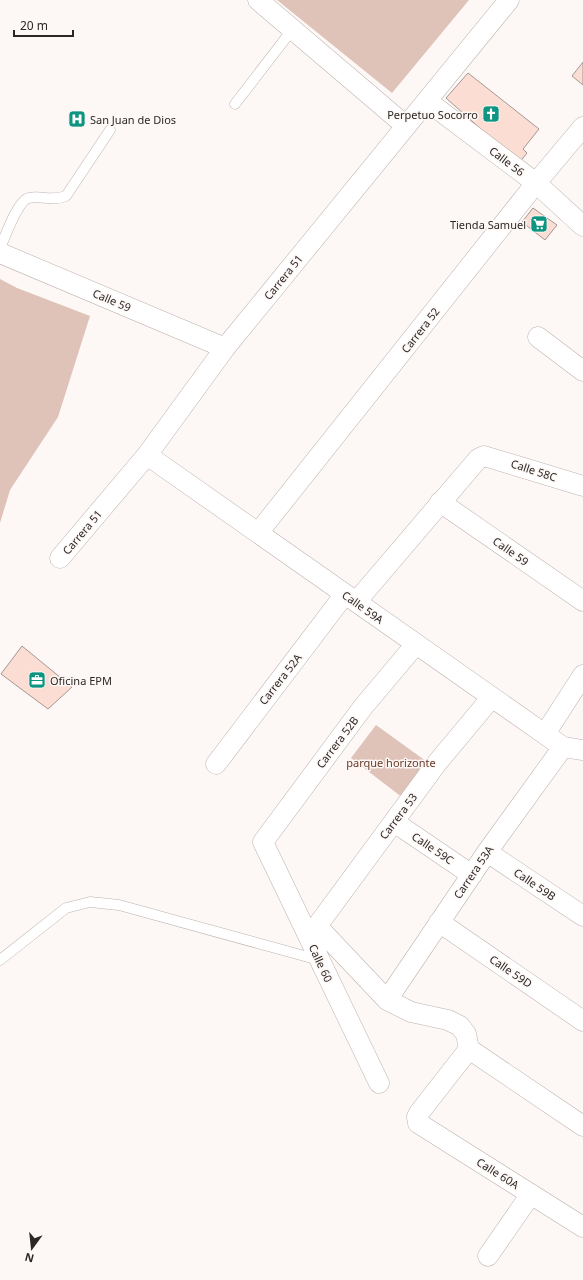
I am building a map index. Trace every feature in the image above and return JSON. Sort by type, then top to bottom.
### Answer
[{"type":"street","points":[[258,0],[406,126]]},
{"type":"street","name":"Carrera 51","points":[[60,558],[147,455],[225,348],[509,0]]},
{"type":"street","name":"Calle 56","points":[[427,101],[536,183],[583,226]]},
{"type":"street","name":"Carrera 52","points":[[258,533],[536,183],[583,127]]},
{"type":"street","name":"Calle 59","points":[[0,253],[225,348]]},
{"type":"street","points":[[538,337],[583,371]]},
{"type":"street","name":"Calle 59A","points":[[147,455],[563,747],[583,750]]},
{"type":"street","name":"Calle 58C","points":[[484,456],[583,486]]},
{"type":"street","name":"Carrera 52A","points":[[216,764],[350,598],[478,459],[484,456]]},
{"type":"street","name":"Calle 59","points":[[440,502],[583,601]]},
{"type":"street","name":"Carrera 52B","points":[[262,842],[363,708],[416,644]]},
{"type":"street","points":[[545,734],[583,675]]},
{"type":"street","name":"Carrera 53","points":[[313,932],[437,763],[492,697]]},
{"type":"street","name":"Carrera 53A","points":[[387,1000],[487,852],[563,747]]},
{"type":"street","name":"Calle 59C","points":[[394,822],[472,875]]},
{"type":"street","name":"Calle 60","points":[[262,842],[313,932],[319,960],[379,1083]]},
{"type":"street","name":"Calle 59B","points":[[487,852],[583,916]]},
{"type":"street","name":"Calle 59D","points":[[439,922],[583,1021]]},
{"type":"street","points":[[313,932],[387,1000],[411,1012],[448,1020],[460,1026],[466,1034],[469,1049],[583,1126]]},
{"type":"street","name":"Calle 60A","points":[[469,1049],[417,1117],[418,1123],[583,1227]]},
{"type":"street","points":[[488,1256],[531,1194]]},
{"type":"lane","points":[[235,104],[292,30]]},
{"type":"lane","points":[[0,248],[22,202],[29,198],[57,199],[66,196],[110,130]]},
{"type":"lane","points":[[0,960],[66,908],[90,902],[119,905],[319,960]]},
{"type":"green space","points":[[277,0],[469,0],[392,93]]},
{"type":"green space","points":[[0,279],[17,288],[90,316],[58,417],[10,490],[0,523]]},
{"type":"green space","name":"parque horizonte","points":[[376,725],[430,764],[403,798],[351,758]]},
{"type":"building","points":[[583,62],[583,85],[572,76]]},
{"type":"building","name":"Perpetuo Socorro","points":[[468,73],[539,129],[523,149],[527,153],[519,163],[446,98]]},
{"type":"building","name":"Tienda Samuel","points":[[533,208],[557,225],[545,240],[522,222]]},
{"type":"building","name":"Oficina EPM","points":[[22,646],[72,687],[48,709],[1,674]]},
{"type":"place","name":"Perpetuo Socorro","points":[[491,114]]},
{"type":"place","name":"San Juan de Dios","points":[[77,119]]},
{"type":"place","name":"Tienda Samuel","points":[[539,224]]},
{"type":"place","name":"Oficina EPM","points":[[37,680]]}]
